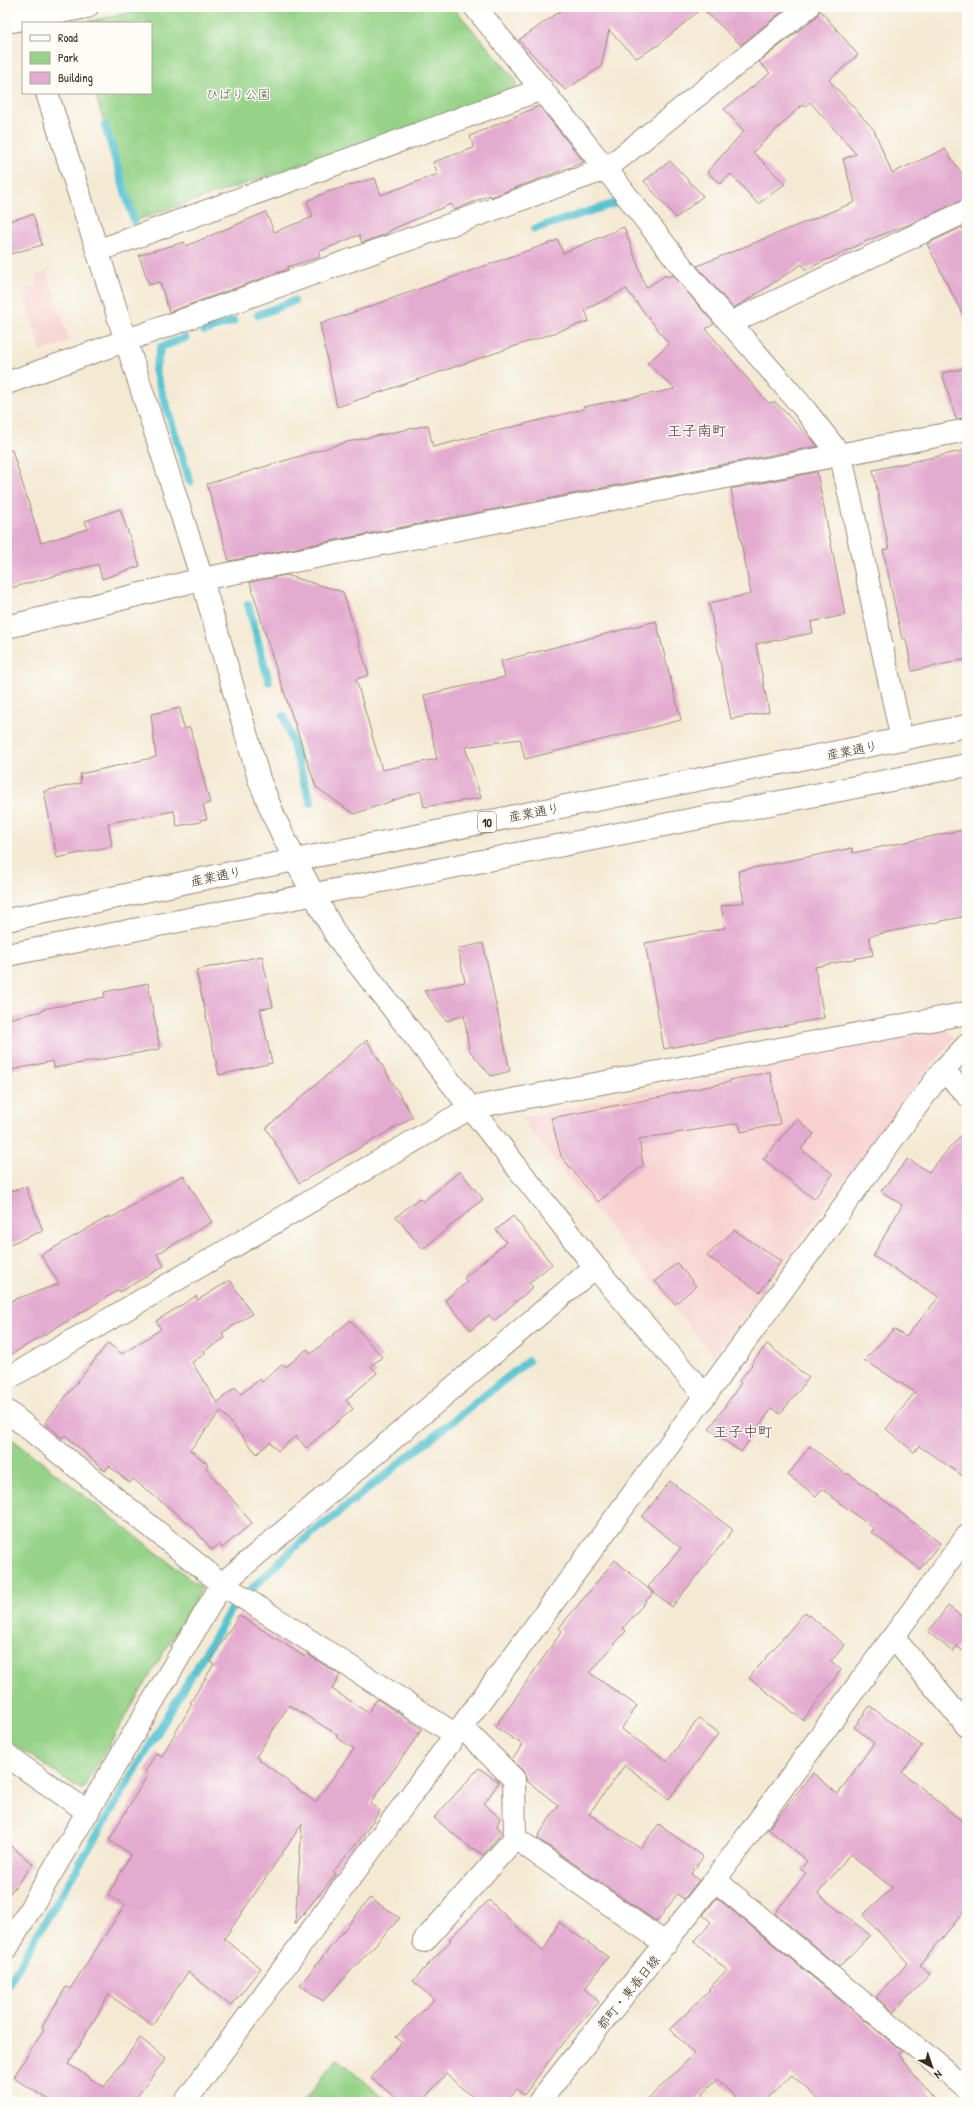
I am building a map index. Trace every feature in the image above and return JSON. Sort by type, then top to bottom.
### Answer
[{"type":"main road","points":[[19,18],[87,7]]},
{"type":"main road","points":[[475,7],[606,169],[690,277],[802,406],[841,456],[902,740]]},
{"type":"main road","points":[[7,383],[606,169],[808,7]]},
{"type":"main road","points":[[97,251],[542,89]]},
{"type":"main road","points":[[47,94],[202,579],[258,779],[295,860],[337,937],[595,1267],[705,1396]]},
{"type":"main road","points":[[730,323],[967,211]]},
{"type":"main road","points":[[7,627],[202,579],[841,456],[967,430]]},
{"type":"main road","name":"産業通り","points":[[7,920],[295,860],[967,726]]},
{"type":"main road","points":[[7,954],[967,765]]},
{"type":"main road","points":[[7,1379],[470,1108],[967,1013]]},
{"type":"main road","points":[[185,2102],[705,1396],[942,1070],[967,1045]]},
{"type":"main road","points":[[942,1070],[967,1095]]},
{"type":"main road","points":[[7,1948],[222,1584],[595,1267]]},
{"type":"main road","points":[[7,1411],[222,1584],[459,1731],[514,1779],[515,1838],[424,1941]]},
{"type":"main road","name":"都町・東春日線","points":[[539,2102],[666,1944],[715,1880],[967,1536]]},
{"type":"main road","points":[[893,1637],[967,1726]]},
{"type":"main road","points":[[7,1756],[88,1812]]},
{"type":"main road","points":[[515,1838],[666,1944]]},
{"type":"main road","points":[[715,1880],[967,2089]]},
{"type":"main road","points":[[958,2102],[967,2095]]},
{"type":"shaded area","points":[[47,271],[69,341],[41,352],[22,288],[37,285],[35,275]]},
{"type":"shaded area","points":[[945,1029],[954,1038],[905,1098],[714,1357],[520,1118]]},
{"type":"green space","name":"ひばり公園","points":[[159,7],[453,7],[516,80],[516,92],[134,221],[95,94],[152,94],[152,22],[86,22]]},
{"type":"green space","points":[[7,1435],[202,1588],[82,1790],[7,1740]]},
{"type":"green space","points":[[337,2059],[390,2102],[306,2102],[304,2100]]},
{"type":"building","points":[[566,7],[788,7],[741,45],[702,8],[657,46],[636,58],[609,30],[601,67],[565,90],[519,40]]},
{"type":"building","points":[[820,10],[858,55],[829,80],[874,130],[892,173],[945,149],[967,181],[967,198],[910,224],[869,240],[805,270],[802,264],[733,308],[697,266],[855,202],[843,159],[856,154],[810,102],[804,107],[802,105],[753,152],[785,184],[758,204],[731,174],[720,184],[707,172],[744,131],[724,109],[770,73],[759,62],[816,17]]},
{"type":"building","points":[[539,106],[584,162],[491,197],[490,195],[454,210],[451,204],[393,229],[384,235],[362,243],[359,235],[318,252],[320,257],[287,267],[288,269],[169,312],[160,282],[149,285],[139,255],[184,242],[186,246],[266,212],[274,232],[313,217],[307,201],[327,192],[375,178],[381,195],[438,174],[433,162],[474,148],[470,136]]},
{"type":"building","points":[[670,161],[703,196],[676,218],[644,181]]},
{"type":"building","points":[[33,214],[42,245],[7,255],[7,222]]},
{"type":"building","points":[[624,227],[646,288],[666,275],[667,277],[673,275],[714,324],[706,329],[768,403],[775,402],[818,446],[229,561],[207,484],[347,442],[428,425],[433,447],[584,409],[583,407],[675,389],[647,363],[669,344],[626,289],[585,310],[589,321],[337,407],[320,324],[558,240],[563,253]]},
{"type":"building","points":[[962,227],[967,236],[967,323],[927,244]]},
{"type":"building","points":[[967,368],[967,418],[956,419],[942,373]]},
{"type":"building","points":[[12,450],[41,543],[88,529],[85,521],[120,509],[140,566],[102,579],[98,564],[7,589],[7,451]]},
{"type":"building","points":[[967,450],[967,659],[912,671],[906,639],[902,639],[883,550],[889,549],[873,470]]},
{"type":"building","points":[[817,472],[845,615],[811,622],[813,633],[756,644],[769,712],[731,719],[709,603],[751,594],[731,489]]},
{"type":"building","points":[[286,575],[343,592],[369,675],[356,679],[382,770],[437,759],[424,695],[505,677],[501,661],[656,621],[681,720],[525,759],[520,739],[465,747],[481,798],[424,807],[421,791],[354,814],[316,787],[272,656],[250,582]]},
{"type":"building","points":[[180,708],[183,728],[190,728],[210,803],[203,805],[207,819],[200,820],[201,822],[177,826],[174,811],[108,823],[112,846],[57,858],[44,791],[81,783],[80,774],[156,757],[151,714]]},
{"type":"building","points":[[967,829],[967,916],[869,936],[873,955],[815,967],[824,1018],[664,1049],[645,943],[725,928],[721,906],[744,902],[738,871],[852,848],[853,853]]},
{"type":"building","points":[[483,943],[510,1071],[491,1076],[469,1050],[464,1015],[447,1021],[424,991],[465,982],[458,949]]},
{"type":"building","points":[[262,956],[273,1007],[260,1009],[272,1063],[219,1075],[196,970]]},
{"type":"building","points":[[148,983],[160,1049],[54,1068],[53,1061],[7,1071],[7,1019],[43,1011],[43,1009],[105,997],[104,992]]},
{"type":"building","points":[[367,1040],[413,1117],[299,1183],[266,1128]]},
{"type":"building","points":[[770,1072],[780,1124],[741,1132],[739,1123],[639,1139],[643,1165],[598,1202],[561,1156],[551,1118],[666,1096]]},
{"type":"building","points":[[797,1119],[814,1134],[801,1149],[833,1174],[814,1199],[763,1159]]},
{"type":"building","points":[[967,1128],[967,1479],[919,1446],[914,1452],[886,1429],[915,1392],[864,1360],[894,1329],[906,1337],[939,1297],[873,1256],[902,1205],[881,1191],[908,1159],[929,1172]]},
{"type":"building","points":[[460,1171],[483,1199],[423,1249],[396,1217],[419,1198],[423,1202]]},
{"type":"building","points":[[183,1175],[212,1222],[157,1254],[164,1266],[120,1292],[119,1290],[7,1357],[7,1302],[59,1284],[41,1255],[110,1216],[111,1218]]},
{"type":"building","points":[[26,1187],[43,1231],[7,1245],[7,1192]]},
{"type":"building","points":[[513,1216],[552,1264],[529,1283],[533,1287],[494,1321],[489,1315],[471,1330],[445,1300],[467,1282],[464,1278],[506,1242],[496,1230]]},
{"type":"building","points":[[734,1230],[781,1261],[760,1292],[707,1256]]},
{"type":"building","points":[[677,1263],[696,1286],[675,1304],[655,1281]]},
{"type":"building","points":[[230,1280],[252,1314],[222,1333],[225,1338],[204,1351],[205,1354],[192,1362],[217,1403],[235,1387],[241,1394],[260,1379],[262,1382],[283,1364],[286,1367],[307,1349],[311,1354],[350,1320],[382,1357],[371,1366],[377,1373],[346,1400],[353,1409],[306,1448],[296,1436],[278,1451],[270,1442],[257,1454],[221,1411],[190,1450],[208,1464],[206,1468],[252,1523],[222,1548],[219,1544],[212,1550],[192,1526],[133,1479],[130,1483],[109,1466],[105,1471],[65,1435],[62,1438],[45,1423],[108,1343],[122,1354],[161,1329],[156,1321],[196,1296],[198,1300]]},
{"type":"building","points":[[767,1344],[809,1378],[780,1414],[772,1408],[741,1452],[709,1429],[741,1383],[739,1381]]},
{"type":"building","points":[[810,1446],[940,1543],[920,1569],[871,1532],[874,1529],[822,1489],[816,1496],[788,1475]]},
{"type":"building","points":[[670,1481],[733,1530],[672,1607],[648,1587],[681,1548],[642,1517]]},
{"type":"building","points":[[615,1560],[653,1593],[623,1628],[626,1631],[590,1673],[637,1706],[621,1729],[667,1761],[699,1718],[719,1733],[669,1799],[625,1765],[589,1814],[640,1848],[659,1824],[703,1857],[691,1874],[699,1880],[684,1899],[677,1894],[657,1922],[537,1838],[558,1805],[527,1781],[523,1771],[512,1760],[523,1745],[495,1727],[562,1631],[559,1628]]},
{"type":"building","points":[[948,1606],[967,1621],[967,1654],[957,1646],[953,1652],[928,1632]]},
{"type":"building","points":[[805,1612],[845,1645],[831,1661],[841,1670],[803,1720],[749,1678]]},
{"type":"building","points":[[239,1615],[305,1657],[307,1654],[340,1675],[332,1689],[368,1713],[377,1699],[422,1729],[370,1804],[380,1811],[361,1838],[333,1872],[336,1874],[295,1924],[302,1824],[224,1939],[261,1968],[231,2006],[188,1972],[152,2025],[109,1995],[68,2064],[104,2087],[140,2038],[166,2058],[133,2102],[53,2102],[13,2078],[44,2029],[42,2027],[66,1987],[70,1989],[125,1905],[108,1895],[131,1854],[109,1840],[148,1774],[145,1772],[156,1753],[162,1756],[192,1704],[190,1703],[214,1664],[210,1661]],"holes":[[[289,1705],[338,1735],[336,1737],[354,1749],[315,1802],[256,1757]]]},
{"type":"building","points":[[870,1706],[922,1746],[902,1772],[967,1825],[967,1908],[920,1965],[930,1974],[894,2012],[876,1997],[908,1963],[863,1915],[892,1888],[850,1854],[818,1894],[870,1935],[839,1967],[775,1913],[806,1873],[801,1869],[807,1861],[768,1829],[813,1773],[838,1794],[874,1743],[854,1727]]},
{"type":"building","points":[[479,1768],[499,1782],[484,1804],[500,1818],[497,1826],[502,1832],[483,1855],[474,1848],[472,1849],[434,1818]]},
{"type":"building","points":[[7,1843],[33,1864],[7,1897]]},
{"type":"building","points":[[370,1898],[400,1918],[323,2001],[300,1985]]},
{"type":"building","points":[[717,1898],[902,2051],[899,2055],[903,2059],[902,2060],[937,2102],[821,2102],[792,2075],[764,2102],[740,2102],[717,2079],[694,2102],[645,2102],[694,2054],[670,2029],[710,1990],[708,1989],[727,1970],[694,1942],[711,1922],[703,1915]]},
{"type":"building","points":[[489,1900],[543,1951],[559,1922],[608,1957],[585,1989],[599,2002],[565,2040],[524,2095],[517,2089],[506,2102],[478,2102],[446,2074],[421,2102],[401,2102],[371,2078],[402,2042],[396,2037],[434,2000],[413,1981],[451,1940],[449,1939]]},
{"type":"waterway","points":[[105,125],[134,221]]},
{"type":"waterway","points":[[534,229],[616,203]]},
{"type":"waterway","points":[[258,315],[294,301]]},
{"type":"waterway","points":[[204,331],[234,321]]},
{"type":"waterway","points":[[185,338],[161,347],[155,370],[190,482]]},
{"type":"waterway","points":[[248,604],[269,682]]},
{"type":"waterway","points":[[284,716],[311,803]]},
{"type":"waterway","points":[[7,1986],[231,1609],[295,1547],[528,1361]]},
{"type":"district","name":"王子南町","points":[[697,430]]},
{"type":"district","name":"王子中町","points":[[743,1431]]}]
